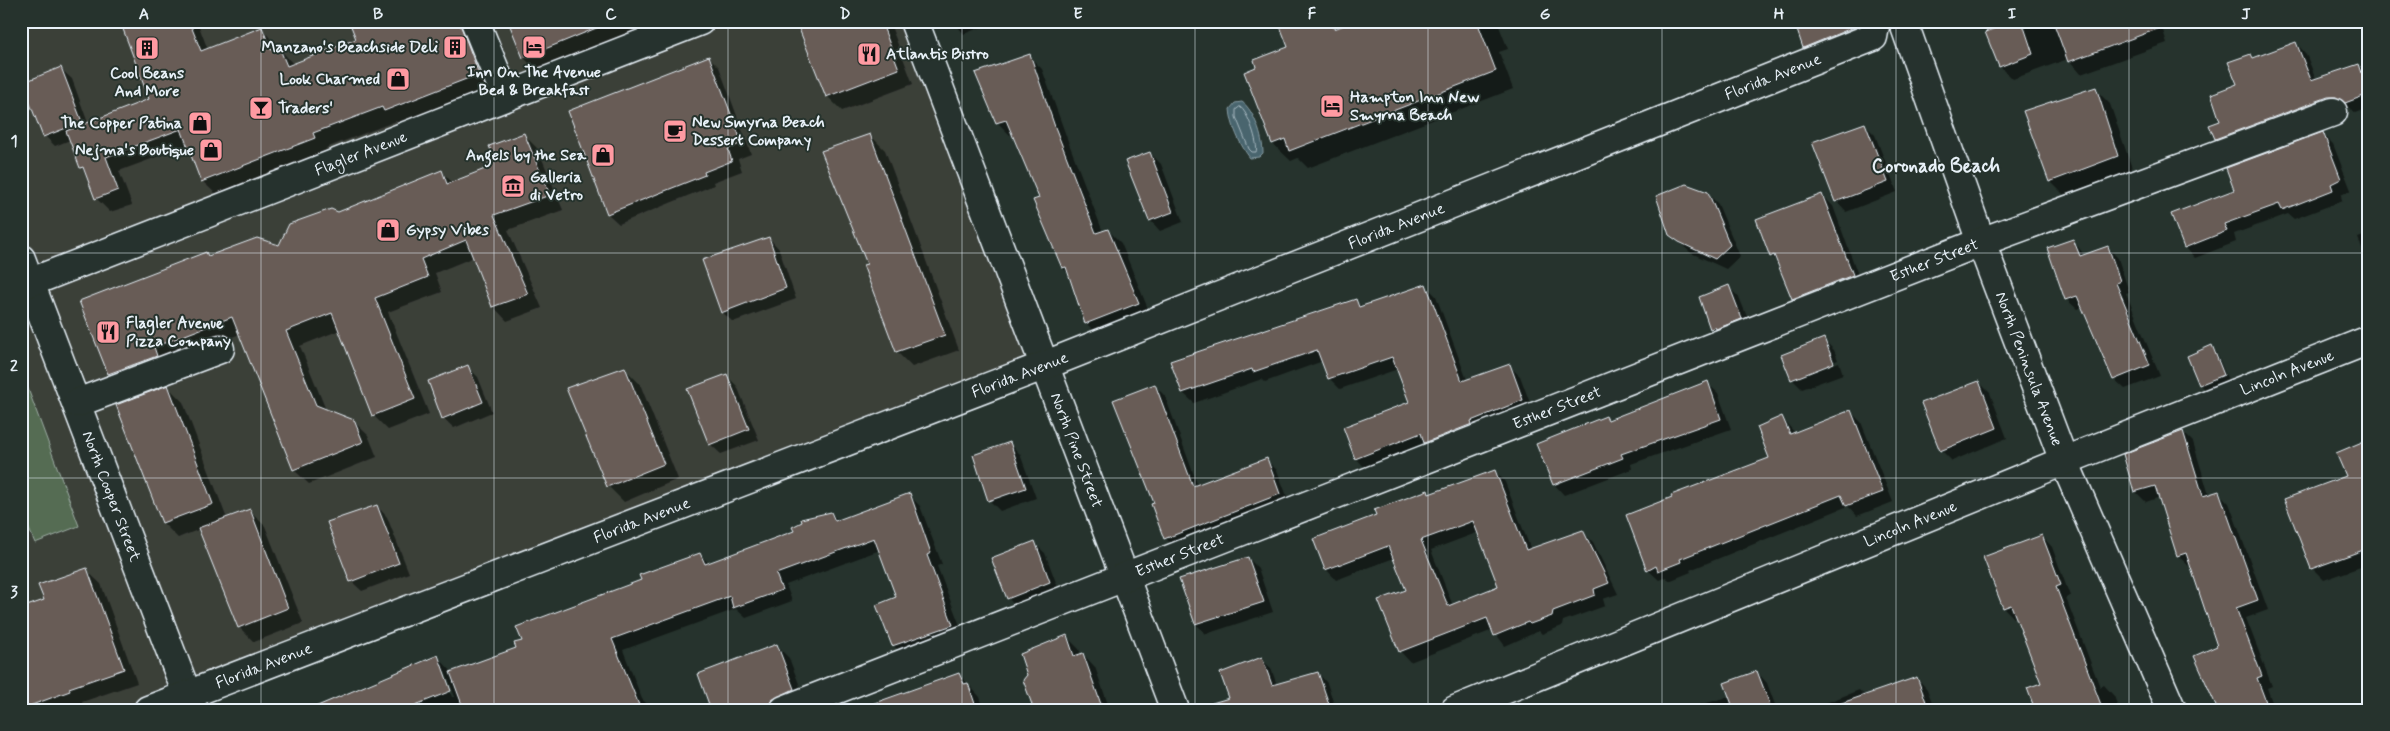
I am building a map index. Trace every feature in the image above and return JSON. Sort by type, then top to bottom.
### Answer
[{"type":"street","points":[[475,21],[506,97]]},
{"type":"street","name":"North Pine Street","points":[[914,21],[1043,366],[1175,710]]},
{"type":"street","name":"Florida Avenue","points":[[148,710],[190,702],[1872,37],[1876,21]]},
{"type":"street","name":"North Peninsula Avenue","points":[[1903,21],[1981,242],[2064,461],[2172,710]]},
{"type":"street","name":"Flagler Avenue","points":[[24,276],[506,97],[696,22]]},
{"type":"street","name":"Esther Street","points":[[784,710],[1981,242],[2333,112]]},
{"type":"street","name":"North Cooper Street","points":[[24,276],[77,403],[190,702]]},
{"type":"street","name":"Lincoln Avenue","points":[[1455,710],[2064,461],[2369,340]]},
{"type":"street","points":[[77,403],[220,349]]},
{"type":"shaded area","points":[[21,21],[913,21],[1043,366],[148,710],[21,710]]},
{"type":"green space","points":[[21,370],[79,526],[35,543],[21,510]]},
{"type":"water","points":[[1242,102],[1250,111],[1260,132],[1263,153],[1259,157],[1250,158],[1234,128],[1230,109],[1235,103]]},
{"type":"building","points":[[120,21],[189,21],[201,51],[262,27],[271,50],[279,47],[287,66],[356,39],[349,21],[459,21],[479,74],[384,111],[382,107],[313,133],[315,138],[201,182],[181,129],[106,157],[118,190],[95,199],[83,167],[80,168],[66,131],[149,99]]},
{"type":"building","name":"Inn On The Avenue Bed & Breakfast","points":[[508,21],[611,21],[611,22],[523,58]]},
{"type":"building","points":[[796,21],[881,21],[899,69],[826,97]]},
{"type":"building","name":"Hampton Inn New Smyrna Beach","points":[[1278,21],[1331,21],[1334,29],[1355,21],[1477,21],[1496,71],[1289,151],[1285,139],[1272,144],[1244,72],[1256,67],[1254,60],[1288,47]]},
{"type":"building","points":[[1794,21],[1860,21],[1859,25],[1803,48]]},
{"type":"building","points":[[2015,21],[2022,21],[2033,54],[1999,67],[1985,32]]},
{"type":"building","points":[[2053,21],[2171,21],[2171,24],[2068,62]]},
{"type":"building","points":[[2296,42],[2311,80],[2359,64],[2369,94],[2345,103],[2336,97],[2328,97],[2215,139],[2209,125],[2220,121],[2211,94],[2237,84],[2228,62],[2251,54],[2253,58]]},
{"type":"building","points":[[1030,54],[1055,127],[1096,233],[1108,229],[1139,303],[1085,324],[1066,267],[1062,268],[1033,200],[1039,198],[1006,120],[996,123],[975,73]]},
{"type":"building","points":[[709,56],[742,143],[728,149],[732,161],[704,172],[705,175],[607,214],[568,111]]},
{"type":"building","points":[[61,67],[82,122],[43,137],[22,83]]},
{"type":"building","points":[[2096,87],[2118,156],[2049,182],[2023,111]]},
{"type":"building","points":[[1865,123],[1888,182],[1835,202],[1812,142]]},
{"type":"building","points":[[2323,132],[2341,179],[2331,184],[2333,190],[2282,210],[2279,204],[2224,224],[2227,231],[2184,248],[2171,214],[2234,190],[2226,168]]},
{"type":"building","points":[[524,133],[550,195],[494,215],[528,294],[492,307],[466,240],[421,259],[428,277],[375,298],[415,399],[372,416],[332,313],[286,331],[316,405],[354,420],[363,442],[293,470],[232,317],[154,347],[157,356],[108,374],[79,301],[206,252],[208,256],[257,238],[279,245],[289,224],[331,209],[338,212],[442,170],[447,184],[490,167],[488,163],[495,160],[489,146]]},
{"type":"building","points":[[870,134],[945,335],[896,352],[863,265],[867,264],[821,151]]},
{"type":"building","points":[[1150,152],[1173,212],[1149,221],[1125,161]]},
{"type":"building","points":[[1686,184],[1708,192],[1730,245],[1715,259],[1679,242],[1669,235],[1656,196]]},
{"type":"building","points":[[1822,194],[1853,275],[1792,299],[1774,255],[1770,257],[1756,219]]},
{"type":"building","points":[[769,237],[786,288],[721,313],[702,260]]},
{"type":"building","points":[[2073,239],[2080,256],[2108,246],[2120,281],[2116,283],[2150,365],[2113,380],[2077,296],[2065,300],[2047,248]]},
{"type":"building","points":[[1426,284],[1462,381],[1510,364],[1523,400],[1471,421],[1472,424],[1424,443],[1421,433],[1355,459],[1343,427],[1409,402],[1392,357],[1328,379],[1317,350],[1253,372],[1252,369],[1182,393],[1170,361],[1356,299],[1359,307]]},
{"type":"building","points":[[1729,285],[1742,319],[1716,329],[1715,327],[1710,329],[1699,297]]},
{"type":"building","points":[[1824,338],[1834,363],[1791,380],[1781,355]]},
{"type":"building","points":[[2212,345],[2224,375],[2199,385],[2187,356]]},
{"type":"building","points":[[468,365],[483,402],[442,419],[428,381]]},
{"type":"building","points":[[625,367],[664,464],[607,487],[566,388]]},
{"type":"building","points":[[727,374],[749,429],[709,445],[687,389]]},
{"type":"building","points":[[1708,381],[1721,419],[1621,454],[1623,458],[1553,485],[1536,444],[1606,416],[1608,420]]},
{"type":"building","points":[[1979,381],[1997,428],[1940,451],[1921,403]]},
{"type":"building","points":[[1155,384],[1193,486],[1267,458],[1280,494],[1164,539],[1151,504],[1154,503],[1113,400]]},
{"type":"building","points":[[168,385],[213,504],[162,523],[116,405]]},
{"type":"building","points":[[1851,410],[1883,492],[1846,506],[1841,495],[1680,559],[1681,562],[1658,571],[1656,566],[1647,571],[1626,515],[1672,497],[1671,495],[1769,458],[1757,427],[1782,416],[1790,434]]},
{"type":"building","points":[[2183,431],[2203,496],[2219,491],[2258,600],[2236,608],[2262,676],[2257,678],[2269,710],[2218,710],[2194,656],[2217,646],[2186,553],[2177,556],[2155,486],[2134,492],[2123,454]]},
{"type":"building","points":[[2369,439],[2369,548],[2311,569],[2284,499],[2346,476],[2336,453]]},
{"type":"building","points":[[1010,442],[1026,488],[988,501],[973,455]]},
{"type":"building","points":[[1495,470],[1526,550],[1583,530],[1609,583],[1594,589],[1595,595],[1553,611],[1552,616],[1530,624],[1528,622],[1494,636],[1487,618],[1399,652],[1378,600],[1406,590],[1388,546],[1325,570],[1313,539],[1376,515],[1374,510],[1428,490],[1429,494]],"holes":[[[1473,521],[1498,586],[1448,606],[1421,540]]]},
{"type":"building","points":[[910,493],[931,553],[927,555],[953,625],[892,646],[876,605],[896,597],[874,538],[776,574],[782,590],[733,608],[730,596],[612,639],[641,710],[464,710],[450,672],[516,648],[514,643],[522,641],[516,627],[641,580],[639,575],[700,553],[705,564],[794,531],[792,527],[802,522],[801,519],[831,512],[835,521]]},
{"type":"building","points":[[377,505],[399,563],[350,582],[327,522]]},
{"type":"building","points":[[250,509],[288,608],[238,628],[198,528]]},
{"type":"building","points":[[2042,535],[2061,585],[2056,587],[2103,710],[2035,710],[2027,688],[2041,683],[2011,605],[2003,608],[1983,557]]},
{"type":"building","points":[[1035,541],[1050,582],[1007,599],[991,558]]},
{"type":"building","points":[[1248,557],[1264,602],[1195,624],[1179,579]]},
{"type":"building","points":[[87,568],[124,669],[69,688],[70,691],[21,709],[21,608],[44,600],[38,585]]},
{"type":"building","points":[[1067,635],[1074,656],[1083,653],[1103,710],[1034,710],[1023,680],[1027,675],[1020,654]]},
{"type":"building","points":[[777,644],[794,689],[772,700],[769,710],[711,710],[698,674]]},
{"type":"building","points":[[438,655],[451,691],[403,710],[308,710]]},
{"type":"building","points":[[1262,657],[1272,685],[1318,672],[1331,710],[1213,710],[1212,703],[1229,698],[1220,673]]},
{"type":"building","points":[[1757,671],[1772,710],[1734,710],[1724,683]]},
{"type":"building","points":[[959,673],[964,684],[968,683],[975,704],[960,710],[867,710],[866,706]]},
{"type":"building","points":[[1917,677],[1929,710],[1834,710],[1833,706]]},
{"type":"place","name":"Manzano's Beachside Deli","points":[[455,47]]},
{"type":"place","name":"Inn On The Avenue Bed & Breakfast","points":[[534,47]]},
{"type":"place","name":"Cool Beans And More","points":[[147,48]]},
{"type":"place","name":"Atlantis Bistro","points":[[869,54]]},
{"type":"place","name":"Look Charmed","points":[[398,79]]},
{"type":"place","name":"Hampton Inn New Smyrna Beach","points":[[1332,106]]},
{"type":"place","name":"Traders'","points":[[261,108]]},
{"type":"place","name":"The Copper Patina","points":[[200,123]]},
{"type":"place","name":"New Smyrna Beach Dessert Company","points":[[675,131]]},
{"type":"place","name":"Nejma's Boutique","points":[[211,150]]},
{"type":"place","name":"Angels by the Sea","points":[[603,155]]},
{"type":"place","name":"Galleria di Vetro","points":[[513,186]]},
{"type":"place","name":"Gypsy Vibes","points":[[388,230]]},
{"type":"place","name":"Flagler Avenue Pizza Company","points":[[108,332]]},
{"type":"district","name":"Coronado Beach","points":[[1936,166]]}]
